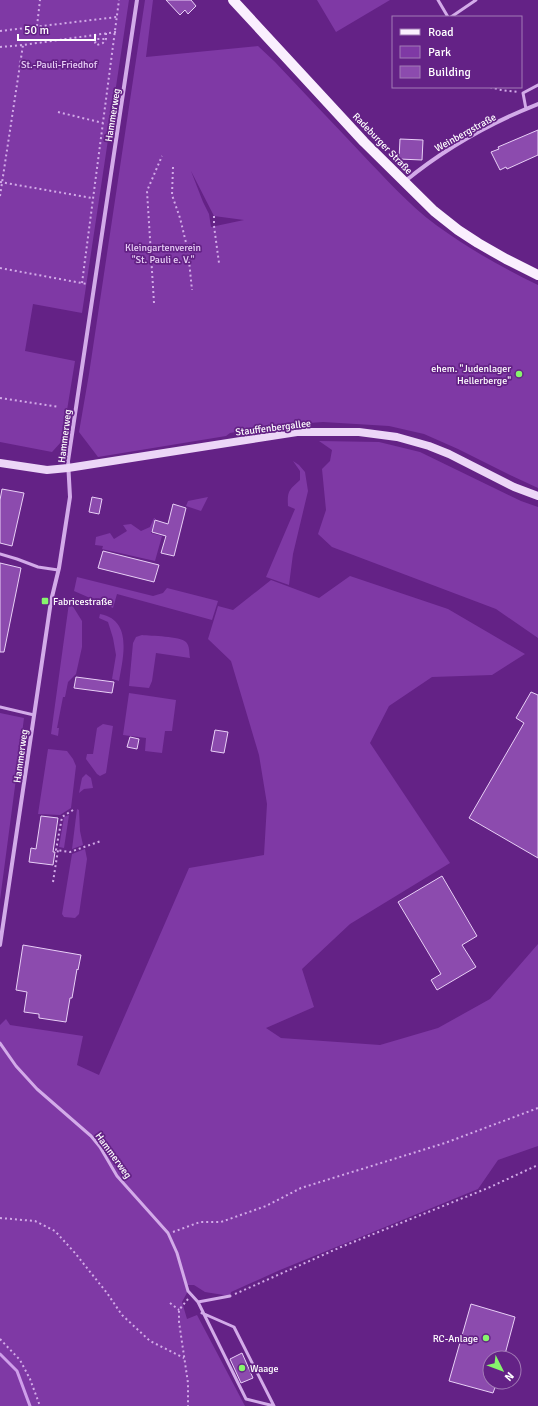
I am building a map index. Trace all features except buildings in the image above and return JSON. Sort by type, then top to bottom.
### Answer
[{"type":"main road","name":"Radeburger Straße","points":[[234,0],[364,142],[434,210],[458,230],[506,259],[538,275]]},
{"type":"main road","name":"Stauffenbergallee","points":[[0,462],[47,470],[297,432],[358,432],[397,437],[429,446],[514,487],[538,496]]},
{"type":"street","name":"Hammerweg","points":[[0,945],[51,601],[58,570],[70,497],[68,461],[137,0]]},
{"type":"street","name":"Weinbergstraße","points":[[404,182],[447,150],[473,135],[538,104]]},
{"type":"lane","points":[[438,0],[447,16]]},
{"type":"lane","points":[[452,16],[476,0]]},
{"type":"lane","points":[[526,109],[523,93],[538,84]]},
{"type":"lane","points":[[0,554],[38,567],[58,570]]},
{"type":"lane","points":[[0,707],[34,715]]},
{"type":"lane","name":"Hammerweg","points":[[0,1043],[16,1066],[37,1089],[91,1136],[100,1147],[117,1176],[168,1234],[177,1253],[188,1291],[198,1302],[202,1313],[246,1399],[274,1406]]},
{"type":"lane","points":[[198,1302],[230,1296]]},
{"type":"lane","name":"Hammerweg","points":[[202,1313],[234,1327],[274,1406]]},
{"type":"path","points":[[37,26],[40,0]]},
{"type":"path","points":[[0,268],[82,283],[119,0]]},
{"type":"path","points":[[0,31],[117,17]]},
{"type":"path","points":[[0,47],[116,32]]},
{"type":"path","points":[[106,33],[106,39],[103,43],[95,43],[97,39],[106,39]]},
{"type":"path","points":[[0,196],[23,45]]},
{"type":"path","points":[[494,88],[523,93]]},
{"type":"path","points":[[58,112],[103,123]]},
{"type":"path","points":[[154,303],[147,190],[162,156]]},
{"type":"path","points":[[173,167],[172,195],[180,218],[188,252],[192,290]]},
{"type":"path","points":[[1,182],[92,198]]},
{"type":"path","points":[[214,216],[219,263]]},
{"type":"path","points":[[0,398],[59,406]]},
{"type":"path","points":[[53,882],[58,850],[56,850],[62,817],[73,810]]},
{"type":"path","points":[[58,850],[70,852],[101,841]]},
{"type":"path","points":[[168,1234],[200,1222],[221,1222],[266,1206],[302,1188],[445,1144],[538,1108]]},
{"type":"path","points":[[230,1296],[341,1247],[488,1188],[538,1165]]},
{"type":"path","points":[[0,1218],[35,1221],[55,1231],[107,1292],[122,1315],[150,1341],[184,1358]]},
{"type":"path","points":[[188,1406],[188,1383],[179,1322],[179,1310],[192,1295]]},
{"type":"path","points":[[170,1303],[179,1310]]},
{"type":"path","points":[[0,1339],[20,1360],[30,1379],[40,1406]]},
{"type":"green space","name":"St.-Pauli-Friedhof","points":[[0,0],[129,0],[82,313],[33,304],[25,351],[75,361],[62,441],[52,452],[0,442]]},
{"type":"green space","name":"Kleingartenverein \"St. Pauli e. V.\"","points":[[145,0],[153,0],[146,57],[258,46],[406,200],[448,234],[473,250],[538,285],[538,488],[424,434],[389,426],[323,422],[295,424],[243,432],[241,431],[230,433],[226,436],[98,457],[79,432]],"holes":[[[191,171],[214,216],[244,220],[211,227],[209,214]]]},
{"type":"green space","points":[[317,0],[390,0],[336,32]]},
{"type":"green space","points":[[319,441],[379,442],[420,452],[521,501],[538,507],[538,638],[496,609],[332,547],[318,534],[326,510],[322,469],[330,461],[332,450]]},
{"type":"green space","points":[[293,461],[305,472],[308,491],[293,554],[289,585],[266,577],[295,509],[288,506],[288,494],[293,486],[300,480],[300,471]]},
{"type":"green space","points":[[208,497],[201,511],[186,506],[188,501]]},
{"type":"green space","points":[[154,518],[151,533],[162,536],[155,561],[102,549],[103,546],[95,545],[96,537],[110,533],[114,539],[127,531],[123,525],[131,524],[141,531],[150,527]]},
{"type":"green space","points":[[350,576],[448,609],[525,654],[492,675],[432,677],[389,706],[370,743],[450,863],[350,924],[302,969],[314,1007],[266,1028],[281,1038],[380,1045],[438,1028],[490,999],[538,944],[538,1146],[498,1160],[478,1189],[280,1270],[231,1292],[230,1296],[205,1292],[194,1285],[186,1285],[188,1291],[182,1302],[187,1319],[197,1315],[245,1406],[0,1406],[0,1025],[6,1019],[10,1025],[83,1036],[77,1065],[99,1075],[189,868],[264,855],[267,804],[259,755],[231,661],[208,639],[218,606],[233,610],[271,580],[319,598]]},
{"type":"green space","points":[[77,577],[153,596],[163,593],[167,588],[218,601],[212,620],[117,594],[113,608],[74,591]]},
{"type":"green space","points":[[69,603],[72,605],[82,621],[82,647],[76,674],[68,682],[65,697],[63,697],[57,728],[59,728],[58,736],[51,734]]},
{"type":"green space","points":[[100,614],[110,618],[117,624],[122,632],[123,651],[119,681],[112,679],[116,655],[113,638],[108,622],[99,618]]},
{"type":"green space","points":[[142,635],[172,637],[183,640],[188,645],[189,650],[190,658],[156,653],[152,681],[149,688],[129,686],[133,643],[136,637]]},
{"type":"green space","points":[[129,693],[176,700],[172,731],[165,731],[162,753],[145,751],[146,738],[123,735]]},
{"type":"green space","points":[[0,713],[24,718],[0,900]]},
{"type":"green space","points":[[103,724],[113,726],[106,773],[100,776],[86,759],[87,754],[93,754],[97,728]]},
{"type":"green space","points":[[48,749],[67,751],[76,766],[71,808],[60,815],[38,814]]},
{"type":"green space","points":[[86,774],[91,778],[93,788],[84,789],[79,793],[82,778]]},
{"type":"green space","points":[[77,809],[79,810],[80,831],[83,845],[72,849]]},
{"type":"green space","points":[[69,815],[64,848],[59,847],[64,817]]},
{"type":"green space","points":[[85,849],[87,859],[79,914],[75,918],[64,917],[62,914],[72,854]]},
{"type":"waterway","points":[[0,1354],[17,1371],[30,1406]]},
{"type":"place","name":"ehem. \"Judenlager Hellerberge\"","points":[[519,374]]},
{"type":"place","name":"Fabricestraße","points":[[45,601]]},
{"type":"place","name":"RC-Anlage","points":[[486,1338]]},
{"type":"place","name":"Waage","points":[[242,1368]]}]
